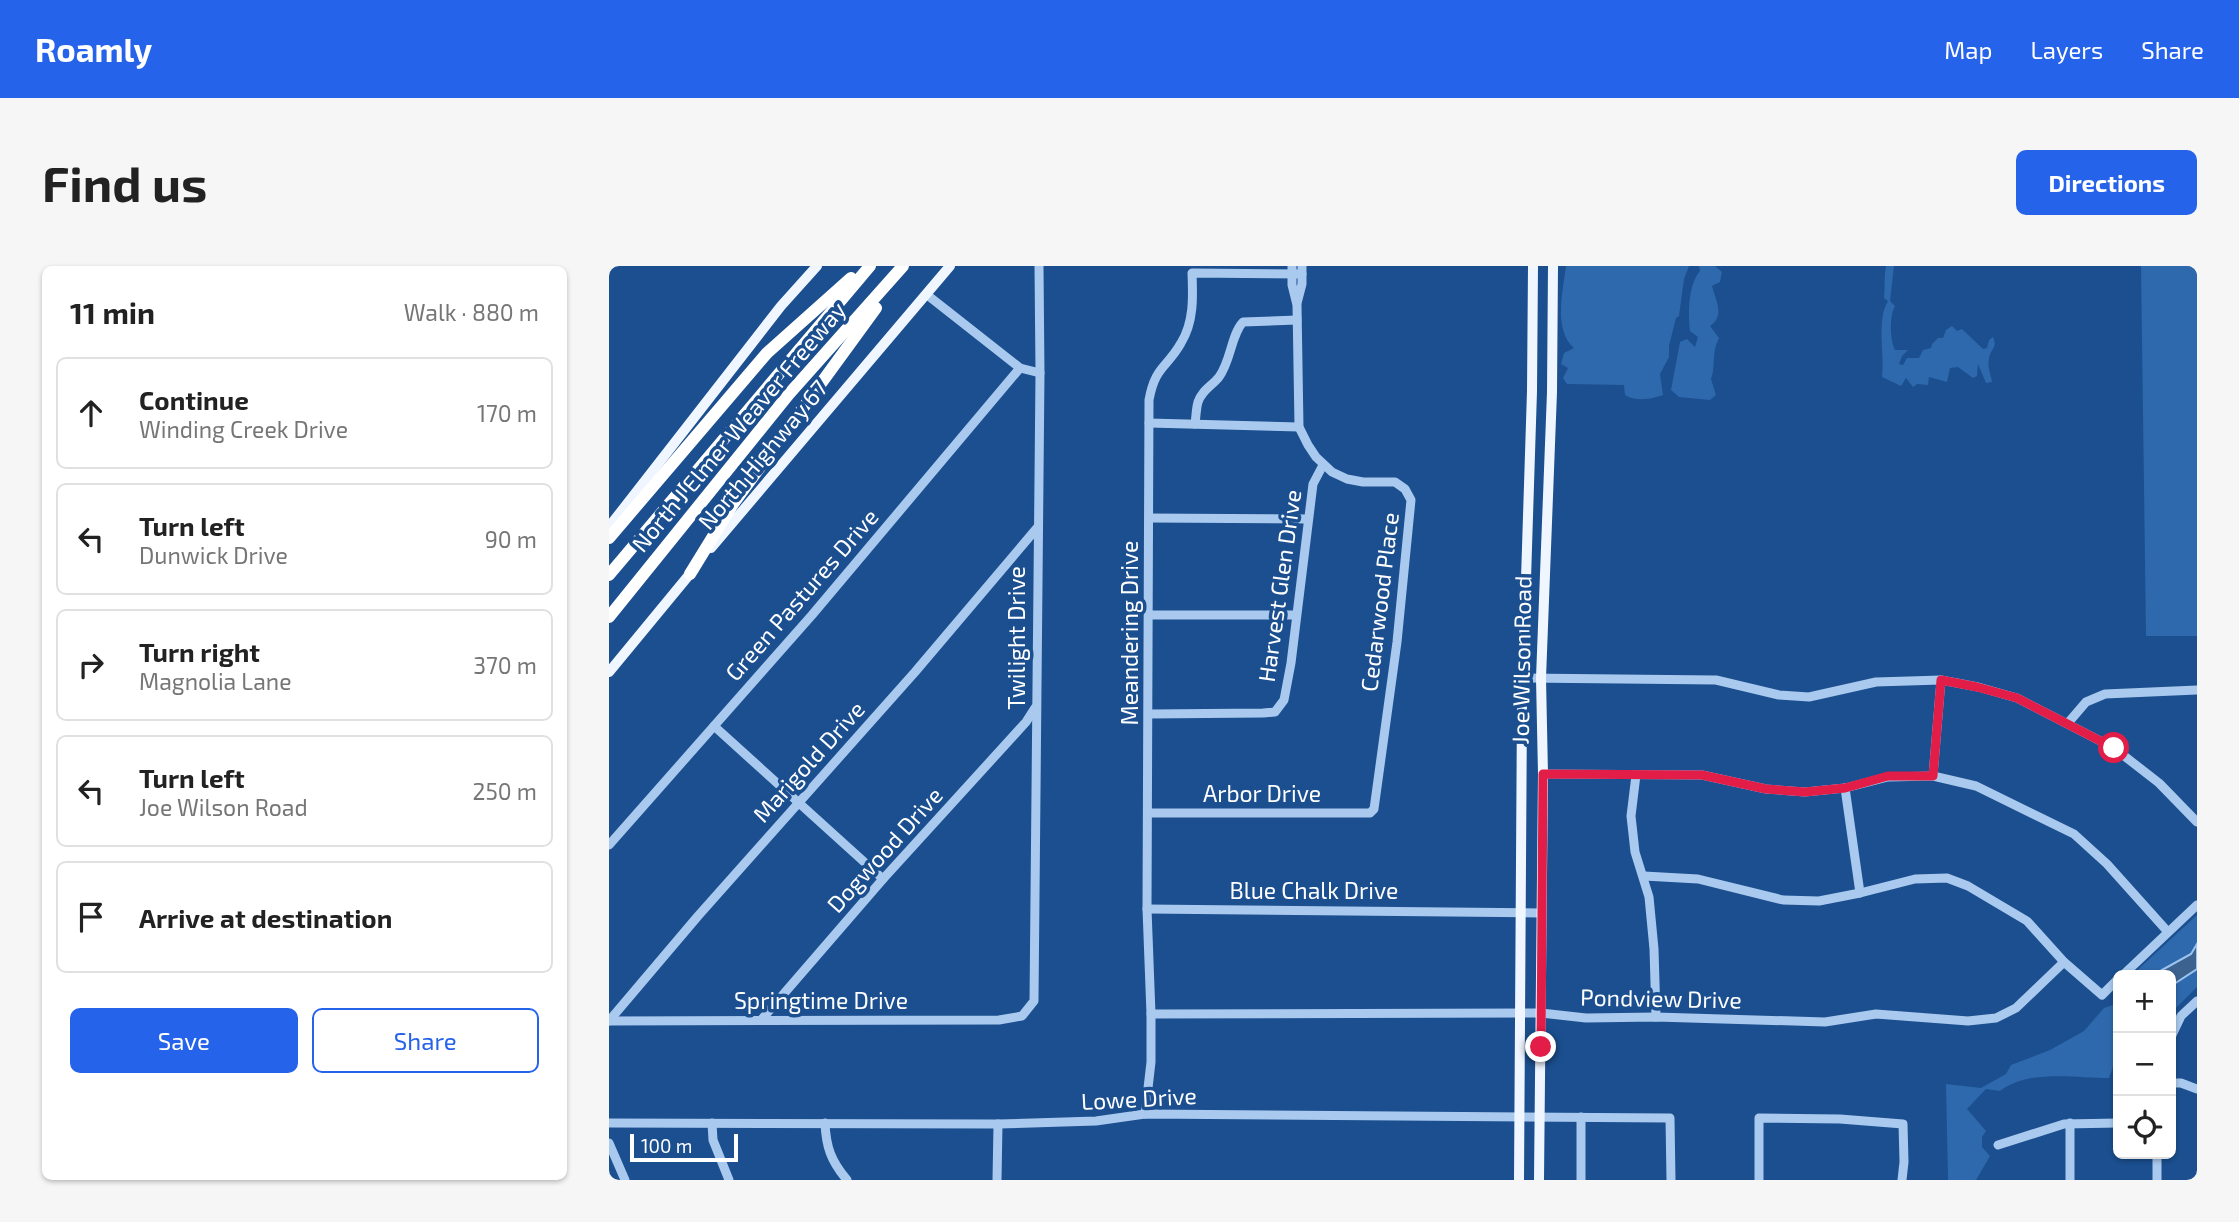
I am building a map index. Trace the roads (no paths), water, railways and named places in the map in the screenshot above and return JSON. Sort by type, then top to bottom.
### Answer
[{"type":"highway","points":[[609,538],[767,353],[865,266]]},
{"type":"highway","name":"North J Elmer Weaver Freeway","points":[[609,575],[870,266]]},
{"type":"highway","points":[[689,575],[733,504],[905,266]]},
{"type":"highway","name":"North J Elmer Weaver Freeway","points":[[609,617],[789,394],[905,266]]},
{"type":"main road","points":[[609,527],[781,306],[817,266]]},
{"type":"main road","name":"North Highway 67","points":[[609,672],[950,266]]},
{"type":"main road","name":"Joe Wilson Road","points":[[1519,1180],[1523,678],[1533,266]]},
{"type":"main road","name":"Joe Wilson Road","points":[[1539,1180],[1543,774],[1541,678],[1552,392],[1553,266]]},
{"type":"street","name":"Twilight Drive","points":[[1029,1009],[1035,994],[1039,266]]},
{"type":"street","points":[[1292,270],[1297,305],[1299,427],[1323,465]]},
{"type":"street","points":[[1297,305],[1302,270]]},
{"type":"street","name":"Meandering Drive","points":[[1145,1114],[1151,1062],[1147,909],[1150,714],[1149,400],[1157,374],[1181,345],[1188,328],[1192,310],[1192,273],[1302,270]]},
{"type":"street","points":[[926,294],[1020,368],[1040,373]]},
{"type":"street","points":[[1195,424],[1198,402],[1205,390],[1219,377],[1233,349],[1237,329],[1243,322],[1297,320]]},
{"type":"street","name":"Green Pastures Drive","points":[[609,845],[875,543],[1020,368]]},
{"type":"street","points":[[1149,423],[1299,427]]},
{"type":"street","name":"Harvest Glen Drive","points":[[1150,714],[1275,712],[1284,700],[1291,663],[1307,519],[1313,484],[1323,465]]},
{"type":"street","name":"Cedarwood Place","points":[[1323,465],[1332,472],[1363,482],[1395,482],[1405,489],[1411,500],[1397,642],[1374,808]]},
{"type":"street","points":[[1149,518],[1307,519]]},
{"type":"street","name":"Marigold Drive","points":[[609,1021],[1038,528]]},
{"type":"street","points":[[1149,615],[1295,615]]},
{"type":"street","points":[[1523,678],[1716,680],[1779,695],[1809,697],[1876,682],[1941,680],[1977,687],[2017,698],[2114,748],[2159,783],[2197,822]]},
{"type":"street","points":[[1933,776],[1941,680]]},
{"type":"street","points":[[2068,723],[2086,702],[2105,694],[2197,690]]},
{"type":"street","name":"Dogwood Drive","points":[[762,1019],[883,879],[1026,722],[1036,706]]},
{"type":"street","points":[[714,726],[883,879]]},
{"type":"street","points":[[1543,774],[1702,775],[1766,789],[1805,792],[1845,788],[1888,776],[1933,776],[1976,786],[2074,834],[2108,863],[2168,932]]},
{"type":"street","points":[[1636,775],[1631,816],[1635,852],[1649,897],[1656,1017]]},
{"type":"street","points":[[1845,788],[1860,893]]},
{"type":"street","name":"Arbor Drive","points":[[1148,813],[1370,813],[1374,808]]},
{"type":"street","points":[[1644,876],[1698,879],[1783,900],[1819,901],[1915,879],[1947,878],[1968,886],[2027,920],[2064,962],[2102,995],[2113,984]]},
{"type":"street","points":[[2128,970],[2197,905]]},
{"type":"street","name":"Blue Chalk Drive","points":[[1147,909],[1540,913]]},
{"type":"street","name":"Pondview Drive","points":[[1151,1014],[1541,1013],[1586,1018],[1656,1017],[1825,1022],[1877,1014],[1968,1021],[1996,1018],[2016,1008],[2064,962]]},
{"type":"street","points":[[2173,1033],[2181,1016],[2197,1001]]},
{"type":"street","name":"Springtime Drive","points":[[609,1021],[999,1020],[1014,1019],[1029,1009]]},
{"type":"street","points":[[2176,1084],[2197,1089]]},
{"type":"street","name":"Lowe Drive","points":[[609,1123],[998,1124],[1096,1121],[1145,1114],[1670,1118],[1671,1180]]},
{"type":"street","points":[[1581,1117],[1581,1180]]},
{"type":"street","points":[[1759,1180],[1759,1118],[1840,1119],[1903,1124],[1902,1180]]},
{"type":"street","points":[[712,1123],[713,1140],[729,1180]]},
{"type":"street","points":[[825,1123],[826,1146],[847,1180]]},
{"type":"street","points":[[1998,1144],[2070,1123],[2113,1123]]},
{"type":"street","points":[[2070,1123],[2070,1180]]},
{"type":"street","points":[[997,1180],[998,1124]]},
{"type":"street","points":[[609,1143],[625,1180]]},
{"type":"street","points":[[2157,1159],[2157,1180]]}]
